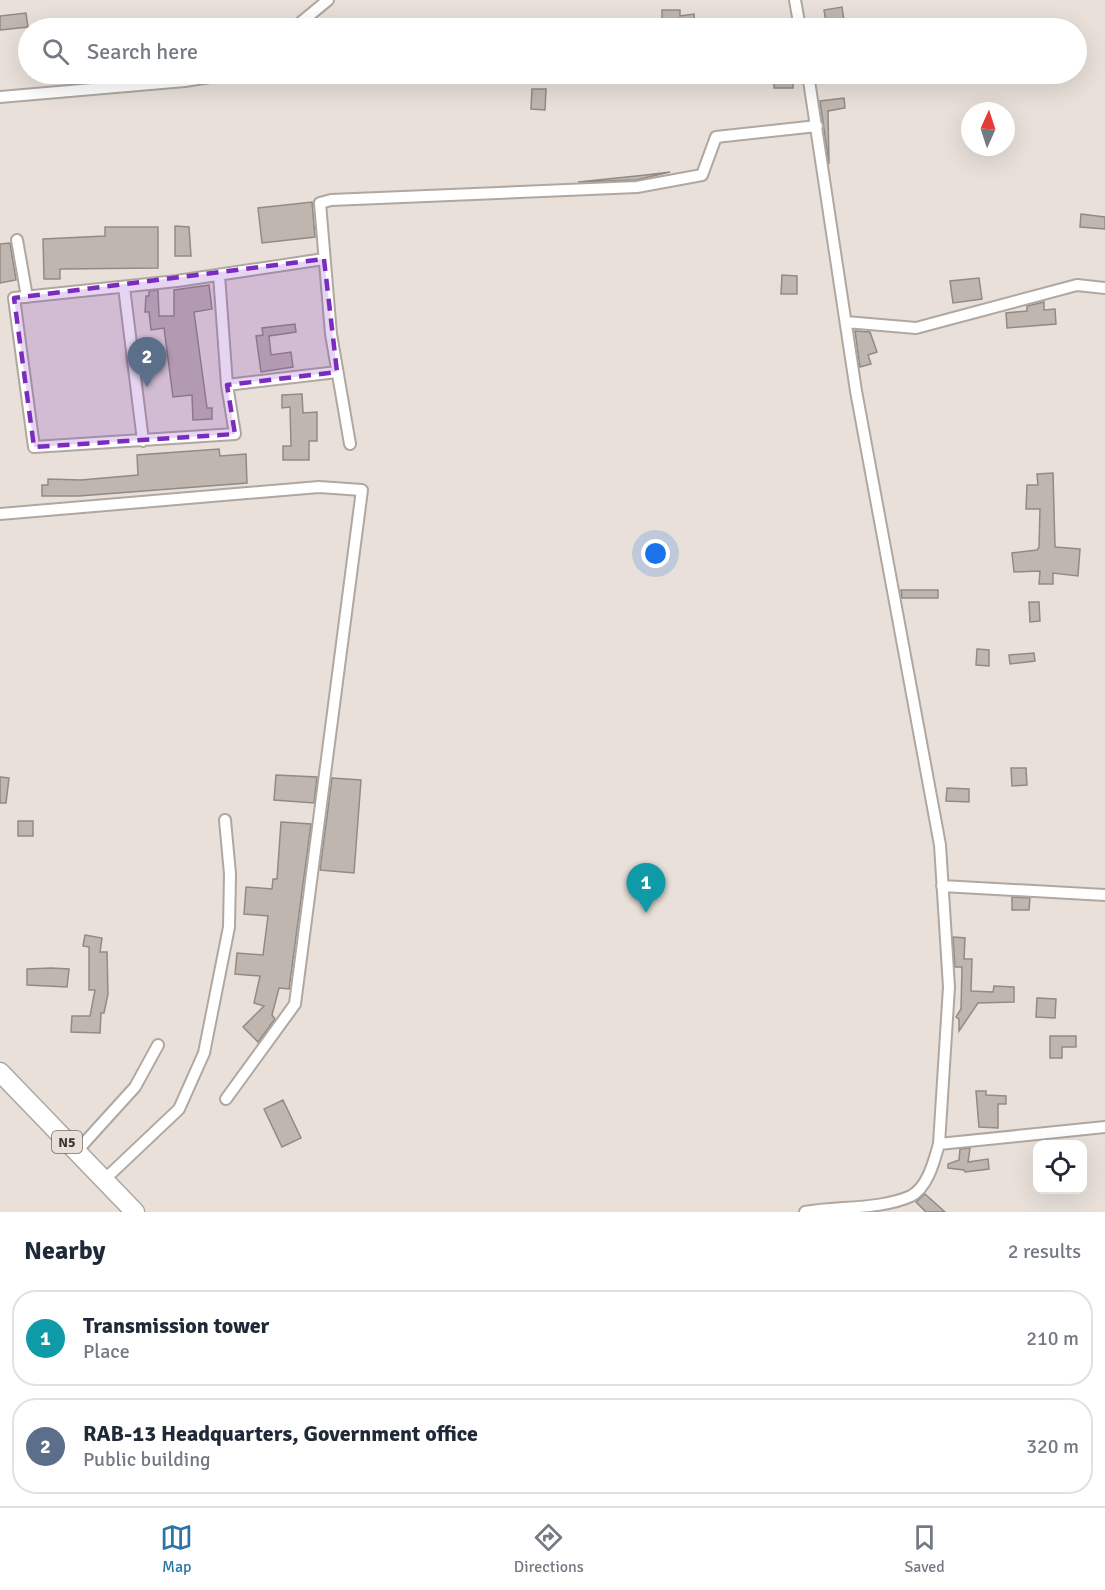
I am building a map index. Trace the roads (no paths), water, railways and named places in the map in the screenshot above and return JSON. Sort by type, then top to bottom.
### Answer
[{"type":"highway","name":"N5","points":[[0,1072],[135,1212]]},
{"type":"street","points":[[306,18],[328,0]]},
{"type":"street","points":[[795,0],[798,18]]},
{"type":"street","points":[[0,97],[150,84]]},
{"type":"street","points":[[805,1212],[877,1203],[912,1195],[931,1172],[939,1144],[949,987],[940,845],[856,391],[810,84]]},
{"type":"street","points":[[350,444],[331,334],[320,203],[331,200],[637,187],[702,175],[716,136],[817,126]]},
{"type":"street","points":[[17,240],[27,297]]},
{"type":"street","points":[[219,275],[227,385],[235,434],[34,447],[14,298],[219,275],[324,259]]},
{"type":"street","points":[[846,322],[916,328],[1077,285],[1105,288]]},
{"type":"street","points":[[124,286],[143,441]]},
{"type":"street","points":[[227,385],[337,372]]},
{"type":"street","points":[[0,514],[319,487],[362,490],[296,1004],[226,1099]]},
{"type":"street","points":[[104,1180],[180,1109],[204,1053],[229,927],[230,874],[225,820]]},
{"type":"street","points":[[942,886],[1105,895]]},
{"type":"street","points":[[76,1152],[135,1087],[158,1045]]},
{"type":"street","points":[[939,1144],[1105,1127]]},
{"type":"place","name":"RAB-13 Headquarters, Government office","points":[[147,387]]},
{"type":"place","name":"Transmission tower","points":[[646,913]]}]
